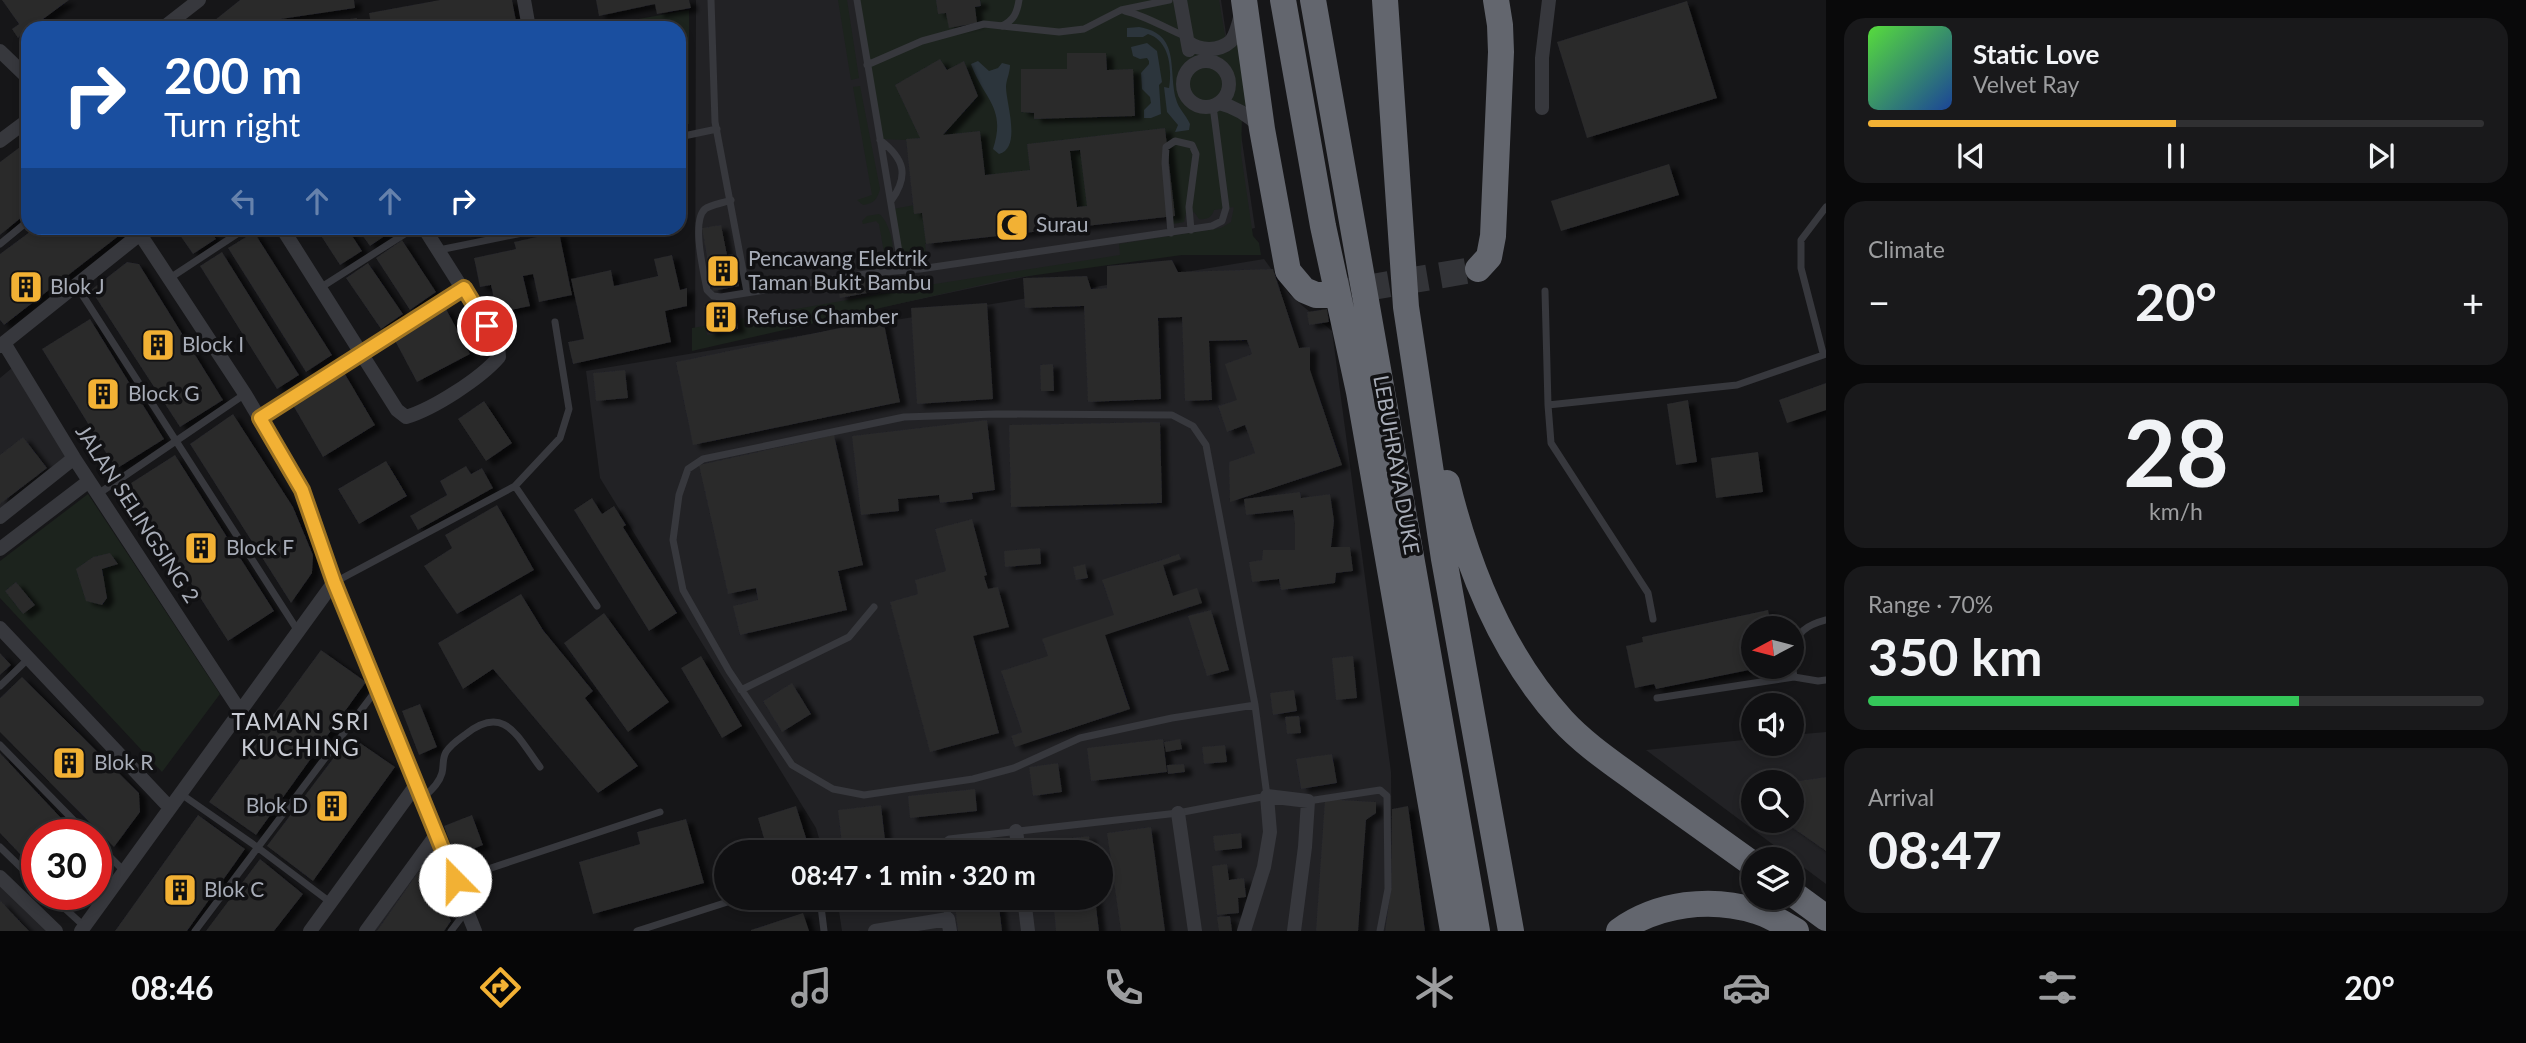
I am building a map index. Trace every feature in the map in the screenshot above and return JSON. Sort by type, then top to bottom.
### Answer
[{"type":"highway","points":[[1276,0],[1291,54]]},
{"type":"highway","points":[[1283,0],[1323,226],[1359,392],[1453,931]]},
{"type":"highway","name":"LEBUHRAYA DUKE","points":[[1313,0],[1477,931]]},
{"type":"highway","name":"LEBUHRAYA DUKE","points":[[1385,0],[1406,307],[1442,545],[1511,931]]},
{"type":"highway","points":[[1478,268],[1489,257],[1493,236],[1501,52],[1496,0]]},
{"type":"highway","points":[[1244,2],[1262,129],[1288,271],[1304,290],[1325,295]]},
{"type":"highway","points":[[1406,307],[1455,514],[1474,573],[1498,629],[1529,681],[1564,722],[1600,754],[1741,856]]},
{"type":"highway","points":[[1359,392],[1382,586],[1433,896],[1434,931]]},
{"type":"highway","points":[[1378,498],[1460,837]]},
{"type":"highway","points":[[1804,902],[1826,918]]},
{"type":"highway","points":[[1619,931],[1662,910],[1694,904],[1728,905],[1759,911],[1796,931]]},
{"type":"street","points":[[172,21],[199,0]]},
{"type":"street","points":[[524,0],[528,21]]},
{"type":"street","points":[[1180,0],[1188,40],[1199,63]]},
{"type":"street","points":[[1542,108],[1542,58],[1549,0]]},
{"type":"street","points":[[1244,2],[1231,40],[1222,51],[1199,63],[1184,77],[1184,91],[1193,102],[1206,107],[1216,104],[1233,107],[1249,116],[1262,129]]},
{"type":"street","points":[[1188,40],[1202,50],[1222,46],[1231,40]]},
{"type":"street","points":[[0,51],[21,71]]},
{"type":"street","points":[[1199,63],[1220,66],[1228,79],[1227,92],[1216,104]]},
{"type":"street","points":[[0,141],[21,125]]},
{"type":"street","points":[[1,343],[76,285],[133,235]]},
{"type":"street","points":[[141,235],[245,394],[302,490],[334,582],[475,931]]},
{"type":"street","points":[[286,235],[397,410],[406,416],[424,412],[489,368],[499,357],[498,345],[429,235]]},
{"type":"street","name":"JALAN SELINGSING 2","points":[[1,343],[240,711]]},
{"type":"street","points":[[0,517],[74,458]]},
{"type":"street","points":[[0,549],[89,481]]},
{"type":"street","points":[[83,928],[334,582]]},
{"type":"street","points":[[0,628],[170,808]]},
{"type":"street","points":[[310,931],[416,785]]},
{"type":"street","points":[[1244,931],[1254,904],[1270,832],[1267,796],[1308,801],[1304,860],[1294,931]]},
{"type":"street","points":[[1178,813],[1195,931]]},
{"type":"street","points":[[1016,831],[1017,840]]},
{"type":"street","points":[[366,931],[436,835]]},
{"type":"street","points":[[0,877],[56,931]]},
{"type":"street","points":[[1025,910],[1028,931]]},
{"type":"street","points":[[875,931],[949,925]]},
{"type":"lane","points":[[711,0],[717,129],[747,292]]},
{"type":"lane","points":[[857,0],[902,270]]},
{"type":"lane","points":[[1002,26],[1018,11],[1019,0]]},
{"type":"lane","points":[[867,65],[922,41],[984,24],[1059,32],[1084,29],[1121,10],[1169,0]]},
{"type":"lane","points":[[1121,10],[1143,16],[1188,40]]},
{"type":"lane","points":[[1018,11],[1030,30]]},
{"type":"lane","points":[[730,200],[705,209],[698,219],[707,290],[713,296],[721,297],[1212,226],[1222,221],[1226,208],[1216,104]]},
{"type":"lane","points":[[686,136],[717,129]]},
{"type":"lane","points":[[880,140],[899,160],[903,173],[901,188],[891,201]]},
{"type":"lane","points":[[1171,233],[1165,163],[1166,147],[1175,141],[1192,145],[1196,154],[1189,207],[1191,230]]},
{"type":"lane","points":[[1548,405],[1737,385],[1825,354],[1801,268],[1801,240],[1826,207]]},
{"type":"lane","points":[[0,244],[21,227]]},
{"type":"lane","points":[[169,278],[235,235]]},
{"type":"lane","points":[[319,289],[403,235]]},
{"type":"lane","points":[[439,250],[513,235]]},
{"type":"lane","points":[[76,285],[298,631]]},
{"type":"lane","points":[[260,418],[464,288]]},
{"type":"lane","points":[[1545,291],[1550,443],[1648,593],[1654,618]]},
{"type":"lane","points":[[334,582],[515,486],[561,438],[569,409],[555,322]]},
{"type":"lane","points":[[98,494],[245,394]]},
{"type":"lane","points":[[948,840],[1178,813],[1267,796],[1255,705],[1206,445],[1193,426],[1172,415],[996,414],[904,417],[703,459],[695,464],[688,469],[679,495],[673,540],[683,590],[741,690],[792,765],[833,789],[864,795],[973,779],[1014,768],[1080,738],[1172,718],[1255,705]]},
{"type":"lane","points":[[515,486],[597,606]]},
{"type":"lane","points":[[741,690],[849,637],[874,607]]},
{"type":"lane","points":[[1804,630],[1810,625],[1826,620]]},
{"type":"lane","points":[[0,687],[29,658]]},
{"type":"lane","points":[[1657,698],[1781,679]]},
{"type":"lane","points":[[1804,679],[1826,680]]},
{"type":"lane","points":[[195,931],[377,689]]},
{"type":"lane","points":[[422,799],[437,784],[448,748],[477,726],[498,721],[507,724],[540,767]]},
{"type":"lane","points":[[0,745],[72,819]]},
{"type":"lane","points":[[1308,801],[1380,790],[1387,796],[1388,889],[1380,931]]},
{"type":"lane","points":[[181,794],[330,902]]},
{"type":"lane","points":[[455,880],[660,812]]},
{"type":"lane","points":[[0,847],[21,867]]},
{"type":"lane","points":[[112,860],[124,872]]},
{"type":"lane","points":[[637,931],[714,906]]},
{"type":"lane","points":[[65,910],[83,928]]},
{"type":"lane","points":[[451,931],[467,910]]},
{"type":"lane","points":[[821,910],[824,931]]},
{"type":"shaded area","points":[[696,0],[1221,0],[1255,228],[695,347]]},
{"type":"shaded area","points":[[838,0],[847,0],[859,78],[851,80]]},
{"type":"shaded area","points":[[859,0],[1219,0],[1228,53],[1240,34],[1250,108],[1235,102],[1242,118],[1241,154],[1253,236],[1259,243],[1261,255],[1182,255],[1007,279],[692,351],[692,328],[705,326],[707,335],[740,331],[740,319],[887,293],[885,278],[901,279],[903,289],[1120,255],[1119,244],[1221,228],[1231,222],[1234,207],[1214,210],[1204,219],[1199,219],[1194,212],[1186,213],[1184,222],[1173,224],[1172,215],[925,244],[927,262],[903,266],[893,209],[915,205],[906,140],[882,139]]},
{"type":"shaded area","points":[[689,10],[689,124],[686,125],[686,21],[627,21]]},
{"type":"shaded area","points":[[1139,27],[1152,31],[1167,45],[1176,99],[1190,124],[1189,130],[1175,132],[1178,125],[1167,112],[1164,87],[1169,88],[1170,73],[1168,56],[1161,43],[1148,34],[1143,37],[1127,37],[1127,28]]},
{"type":"shaded area","points":[[1147,43],[1157,51],[1162,82],[1159,85],[1161,114],[1151,118],[1144,118],[1144,110],[1151,103],[1150,97],[1142,89],[1141,73],[1149,61],[1147,58],[1133,56],[1131,47]]},
{"type":"shaded area","points":[[978,61],[989,71],[998,68],[1002,63],[1010,65],[1006,87],[1011,124],[1010,143],[1006,150],[999,154],[993,149],[996,114],[971,64]]},
{"type":"shaded area","points":[[860,86],[880,189],[874,200],[863,205],[857,200],[872,195],[853,87]]},
{"type":"shaded area","points":[[879,214],[892,239],[893,255],[887,265],[876,268],[870,263],[885,258],[879,224],[876,221],[863,224],[862,221],[867,216]]},
{"type":"shaded area","points":[[1264,259],[1290,295],[1332,331],[1391,772],[1392,892],[1385,931],[842,931],[839,910],[1113,910],[1113,840],[820,840],[816,828],[600,478],[586,371]]},
{"type":"shaded area","points":[[12,368],[66,456],[0,509],[0,378]]},
{"type":"shaded area","points":[[88,494],[220,694],[162,772],[0,598],[0,561]]},
{"type":"shaded area","points":[[1826,732],[1826,884],[1804,868],[1804,847],[1776,847],[1757,833],[1804,833],[1804,770],[1741,770],[1741,821],[1646,750],[1741,740],[1741,756],[1804,756],[1804,734]]},
{"type":"shaded area","points":[[434,848],[461,912],[447,931],[374,931]]},
{"type":"shaded area","points":[[0,884],[21,905],[21,910],[27,910],[48,931],[0,931]]},
{"type":"building","points":[[2,0],[69,0],[40,21],[21,21],[21,35],[18,38],[12,29],[19,24]]},
{"type":"building","points":[[240,0],[354,0],[355,8],[268,21],[214,21]]},
{"type":"building","points":[[440,0],[512,0],[516,21],[371,21],[369,13]]},
{"type":"building","points":[[596,0],[689,0],[691,8],[657,14],[655,4],[599,16]]},
{"type":"building","points":[[936,0],[980,0],[981,6],[975,7],[977,23],[949,28],[946,13],[938,14]]},
{"type":"building","points":[[1687,1],[1717,98],[1587,138],[1557,42]]},
{"type":"building","points":[[357,18],[357,21],[333,21]]},
{"type":"building","points":[[1067,53],[1106,53],[1107,70],[1133,69],[1135,116],[1034,119],[1034,113],[1021,112],[1021,69],[1067,69]]},
{"type":"building","points":[[940,59],[947,70],[964,61],[978,96],[943,135],[980,131],[985,175],[1030,170],[1027,144],[1165,128],[1175,216],[926,244],[922,213],[914,214],[906,139],[920,138],[895,85]],"holes":[[[1080,150],[1087,206],[1077,207],[1070,151]]]},
{"type":"building","points":[[21,146],[21,218],[0,235],[0,162]]},
{"type":"building","points":[[1669,164],[1679,195],[1561,231],[1551,201]]},
{"type":"building","name":"Pencawang Elektrik Taman Bukit Bambu","points":[[721,225],[727,255],[733,254],[739,286],[713,291],[702,228]]},
{"type":"building","name":"Blok J","points":[[26,235],[120,235],[4,325],[0,320],[0,254]]},
{"type":"building","points":[[180,235],[213,235],[216,239],[193,254]]},
{"type":"building","points":[[249,235],[256,235],[332,355],[306,372],[228,248]]},
{"type":"building","points":[[321,235],[352,235],[362,251],[340,265]]},
{"type":"building","points":[[362,235],[386,235],[370,246]]},
{"type":"building","points":[[546,235],[560,235],[572,295],[539,302],[533,274],[523,276],[530,306],[497,313],[491,285],[480,287],[474,258],[516,249],[514,242]]},
{"type":"building","points":[[402,240],[436,292],[410,310],[376,258]]},
{"type":"building","points":[[222,252],[299,375],[277,389],[200,266]]},
{"type":"building","points":[[672,255],[680,290],[687,288],[687,306],[665,311],[671,342],[573,364],[568,342],[584,339],[571,279],[611,270],[614,286],[658,276],[654,259]]},
{"type":"building","points":[[1172,260],[1178,272],[1273,269],[1299,348],[1310,347],[1310,370],[1342,465],[1230,502],[1229,462],[1255,453],[1245,425],[1227,432],[1218,406],[1237,400],[1225,364],[1252,354],[1247,340],[1209,341],[1212,400],[1185,401],[1182,317],[1158,318],[1161,399],[1088,402],[1084,306],[1025,308],[1023,278],[1087,276],[1091,289],[1107,288],[1107,266]]},
{"type":"building","name":"Block I","points":[[127,262],[139,264],[223,400],[180,427],[91,290]]},
{"type":"building","points":[[368,263],[403,314],[381,329],[346,278]]},
{"type":"building","points":[[881,275],[884,290],[840,298],[837,283]]},
{"type":"building","name":"Refuse Chamber","points":[[734,301],[738,329],[708,333],[704,306]]},
{"type":"building","points":[[987,303],[993,399],[917,404],[911,308]]},
{"type":"building","points":[[445,307],[470,354],[417,382],[392,335]]},
{"type":"building","points":[[1327,309],[1329,322],[1309,325],[1307,312]]},
{"type":"building","name":"Block G","points":[[90,319],[164,439],[116,469],[42,349]]},
{"type":"building","points":[[883,319],[900,402],[693,445],[676,362]]},
{"type":"building","points":[[1053,364],[1054,391],[1041,391],[1040,365]]},
{"type":"building","points":[[342,369],[375,425],[323,457],[290,400]]},
{"type":"building","points":[[625,370],[628,398],[596,401],[593,373]]},
{"type":"building","points":[[1826,383],[1826,410],[1787,423],[1779,400]]},
{"type":"building","points":[[1688,400],[1697,462],[1676,465],[1667,404]]},
{"type":"building","points":[[484,401],[512,443],[486,461],[458,419]]},
{"type":"building","points":[[233,414],[293,507],[313,555],[312,573],[291,603],[190,444]]},
{"type":"building","points":[[987,420],[995,490],[972,493],[973,499],[940,503],[939,495],[898,499],[899,511],[861,515],[852,436]]},
{"type":"building","points":[[1160,422],[1162,503],[1011,507],[1009,425]]},
{"type":"building","points":[[834,435],[863,565],[838,571],[847,610],[740,635],[733,606],[758,600],[756,588],[728,594],[699,465]]},
{"type":"building","points":[[23,437],[47,468],[0,504],[0,455]]},
{"type":"building","points":[[1758,452],[1763,492],[1716,498],[1711,458]]},
{"type":"building","name":"Block F","points":[[175,455],[274,611],[228,641],[128,485]]},
{"type":"building","points":[[386,461],[407,496],[359,524],[338,489]]},
{"type":"building","points":[[466,466],[471,474],[482,468],[493,488],[418,530],[410,516],[447,495],[440,481]]},
{"type":"building","points":[[1300,492],[1301,498],[1330,494],[1334,521],[1331,547],[1350,547],[1353,571],[1336,573],[1335,583],[1281,590],[1279,579],[1252,582],[1249,562],[1262,560],[1263,550],[1295,550],[1295,524],[1293,510],[1246,515],[1244,499]]},
{"type":"building","points":[[592,498],[602,514],[614,506],[626,525],[623,527],[677,613],[649,631],[574,510]]},
{"type":"building","points":[[497,505],[534,570],[457,614],[424,566],[452,548],[445,535]]},
{"type":"building","points":[[972,519],[987,575],[984,576],[988,589],[998,587],[1009,627],[973,636],[999,733],[930,752],[890,602],[918,594],[915,580],[946,571],[935,529]]},
{"type":"building","points":[[1040,548],[1041,564],[1005,567],[1004,551]]},
{"type":"building","points":[[110,553],[118,564],[102,569],[107,598],[102,605],[86,601],[76,569],[93,557]]},
{"type":"building","points":[[1179,554],[1181,559],[1163,565],[1173,596],[1197,588],[1202,603],[1105,635],[1130,709],[1015,747],[1011,736],[1022,732],[1001,671],[1048,656],[1042,639],[1114,615],[1102,580]]},
{"type":"building","points":[[1085,564],[1088,578],[1076,580],[1073,567]]},
{"type":"building","points":[[16,582],[35,605],[23,614],[5,591]]},
{"type":"building","points":[[521,594],[543,630],[593,691],[585,698],[638,766],[598,793],[493,669],[463,689],[438,643]]},
{"type":"building","points":[[1211,610],[1229,670],[1207,676],[1188,616]]},
{"type":"building","points":[[1768,610],[1769,616],[1741,616],[1741,672],[1656,689],[1654,684],[1635,688],[1626,646],[1643,642],[1642,637]]},
{"type":"building","points":[[604,613],[669,702],[628,732],[564,643]]},
{"type":"building","points":[[321,650],[366,682],[256,835],[209,802]]},
{"type":"building","points":[[0,653],[11,665],[0,675]]},
{"type":"building","points":[[701,656],[742,726],[722,738],[681,668]]},
{"type":"building","points":[[1353,656],[1357,698],[1336,700],[1332,658]]},
{"type":"building","name":"Blok R","points":[[22,677],[139,793],[140,812],[114,847],[112,819],[86,819],[0,732],[0,698]]},
{"type":"building","points":[[792,683],[811,714],[782,732],[763,701]]},
{"type":"building","points":[[1294,690],[1297,711],[1273,715],[1270,693]]},
{"type":"building","points":[[420,704],[437,747],[419,755],[402,711]]},
{"type":"building","points":[[1299,716],[1301,733],[1287,734],[1285,717]]},
{"type":"building","name":"Blok D","points":[[350,736],[395,767],[313,881],[267,846]]},
{"type":"building","points":[[1163,739],[1167,772],[1091,781],[1087,748]]},
{"type":"building","points":[[1180,739],[1182,749],[1166,752],[1164,742]]},
{"type":"building","points":[[1225,745],[1227,762],[1204,764],[1202,747]]},
{"type":"building","points":[[0,753],[62,819],[21,819],[21,855],[0,833]]},
{"type":"building","points":[[1332,754],[1337,783],[1301,789],[1296,759]]},
{"type":"building","points":[[1058,763],[1062,792],[1033,796],[1029,767]]},
{"type":"building","points":[[1184,764],[1185,772],[1168,774],[1167,765]]},
{"type":"building","points":[[1826,777],[1826,851],[1800,833],[1804,833],[1804,780]]},
{"type":"building","points":[[975,789],[977,811],[910,818],[908,796]]},
{"type":"building","points":[[1325,799],[1376,802],[1376,813],[1366,820],[1358,931],[1316,931]]},
{"type":"building","points":[[881,805],[885,840],[841,840],[838,810]]},
{"type":"building","points":[[796,806],[807,840],[764,840],[758,818]]},
{"type":"building","points":[[1408,806],[1425,931],[1385,931],[1391,888],[1392,809]]},
{"type":"building","name":"Blok C","points":[[198,815],[245,849],[187,931],[115,931]]},
{"type":"building","points":[[472,815],[483,845],[455,856],[444,826]]},
{"type":"building","points":[[686,819],[704,883],[593,914],[579,862],[640,844],[637,832]]},
{"type":"building","points":[[1151,827],[1165,931],[1121,931],[1113,875],[1113,840],[1108,840],[1107,833]]},
{"type":"building","points":[[1241,833],[1242,848],[1215,851],[1213,836]]},
{"type":"building","points":[[1089,836],[1089,840],[1055,840]]},
{"type":"building","points":[[260,859],[303,894],[274,931],[206,931]]},
{"type":"building","points":[[425,862],[451,921],[444,931],[377,931]]},
{"type":"building","points":[[1227,864],[1229,880],[1244,878],[1246,897],[1238,898],[1239,913],[1217,915],[1212,866]]},
{"type":"building","points":[[0,900],[8,909],[29,931],[0,931]]},
{"type":"building","points":[[955,910],[999,910],[1002,931],[958,931]]},
{"type":"building","points":[[1054,910],[1096,910],[1099,931],[1056,931]]},
{"type":"building","points":[[803,913],[809,931],[751,931],[751,930]]},
{"type":"building","points":[[1230,916],[1232,931],[1219,931],[1217,917]]},
{"type":"tunnel","points":[[1325,295],[1478,269]]},
{"type":"place","name":"Surau","points":[[1012,225]]},
{"type":"place","name":"Pencawang Elektrik Taman Bukit Bambu","points":[[723,271]]},
{"type":"place","name":"Blok J","points":[[26,287]]},
{"type":"place","name":"Refuse Chamber","points":[[721,317]]},
{"type":"place","name":"Block I","points":[[158,345]]},
{"type":"place","name":"Block G","points":[[103,394]]},
{"type":"place","name":"Block F","points":[[201,548]]},
{"type":"place","name":"Blok R","points":[[69,763]]},
{"type":"place","name":"Blok D","points":[[332,806]]},
{"type":"place","name":"Blok C","points":[[180,890]]},
{"type":"district","name":"TAMAN SRI KUCHING","points":[[301,735]]},
{"type":"route","points":[[455,880],[334,582],[302,490],[260,418],[464,288],[487,326]]}]
